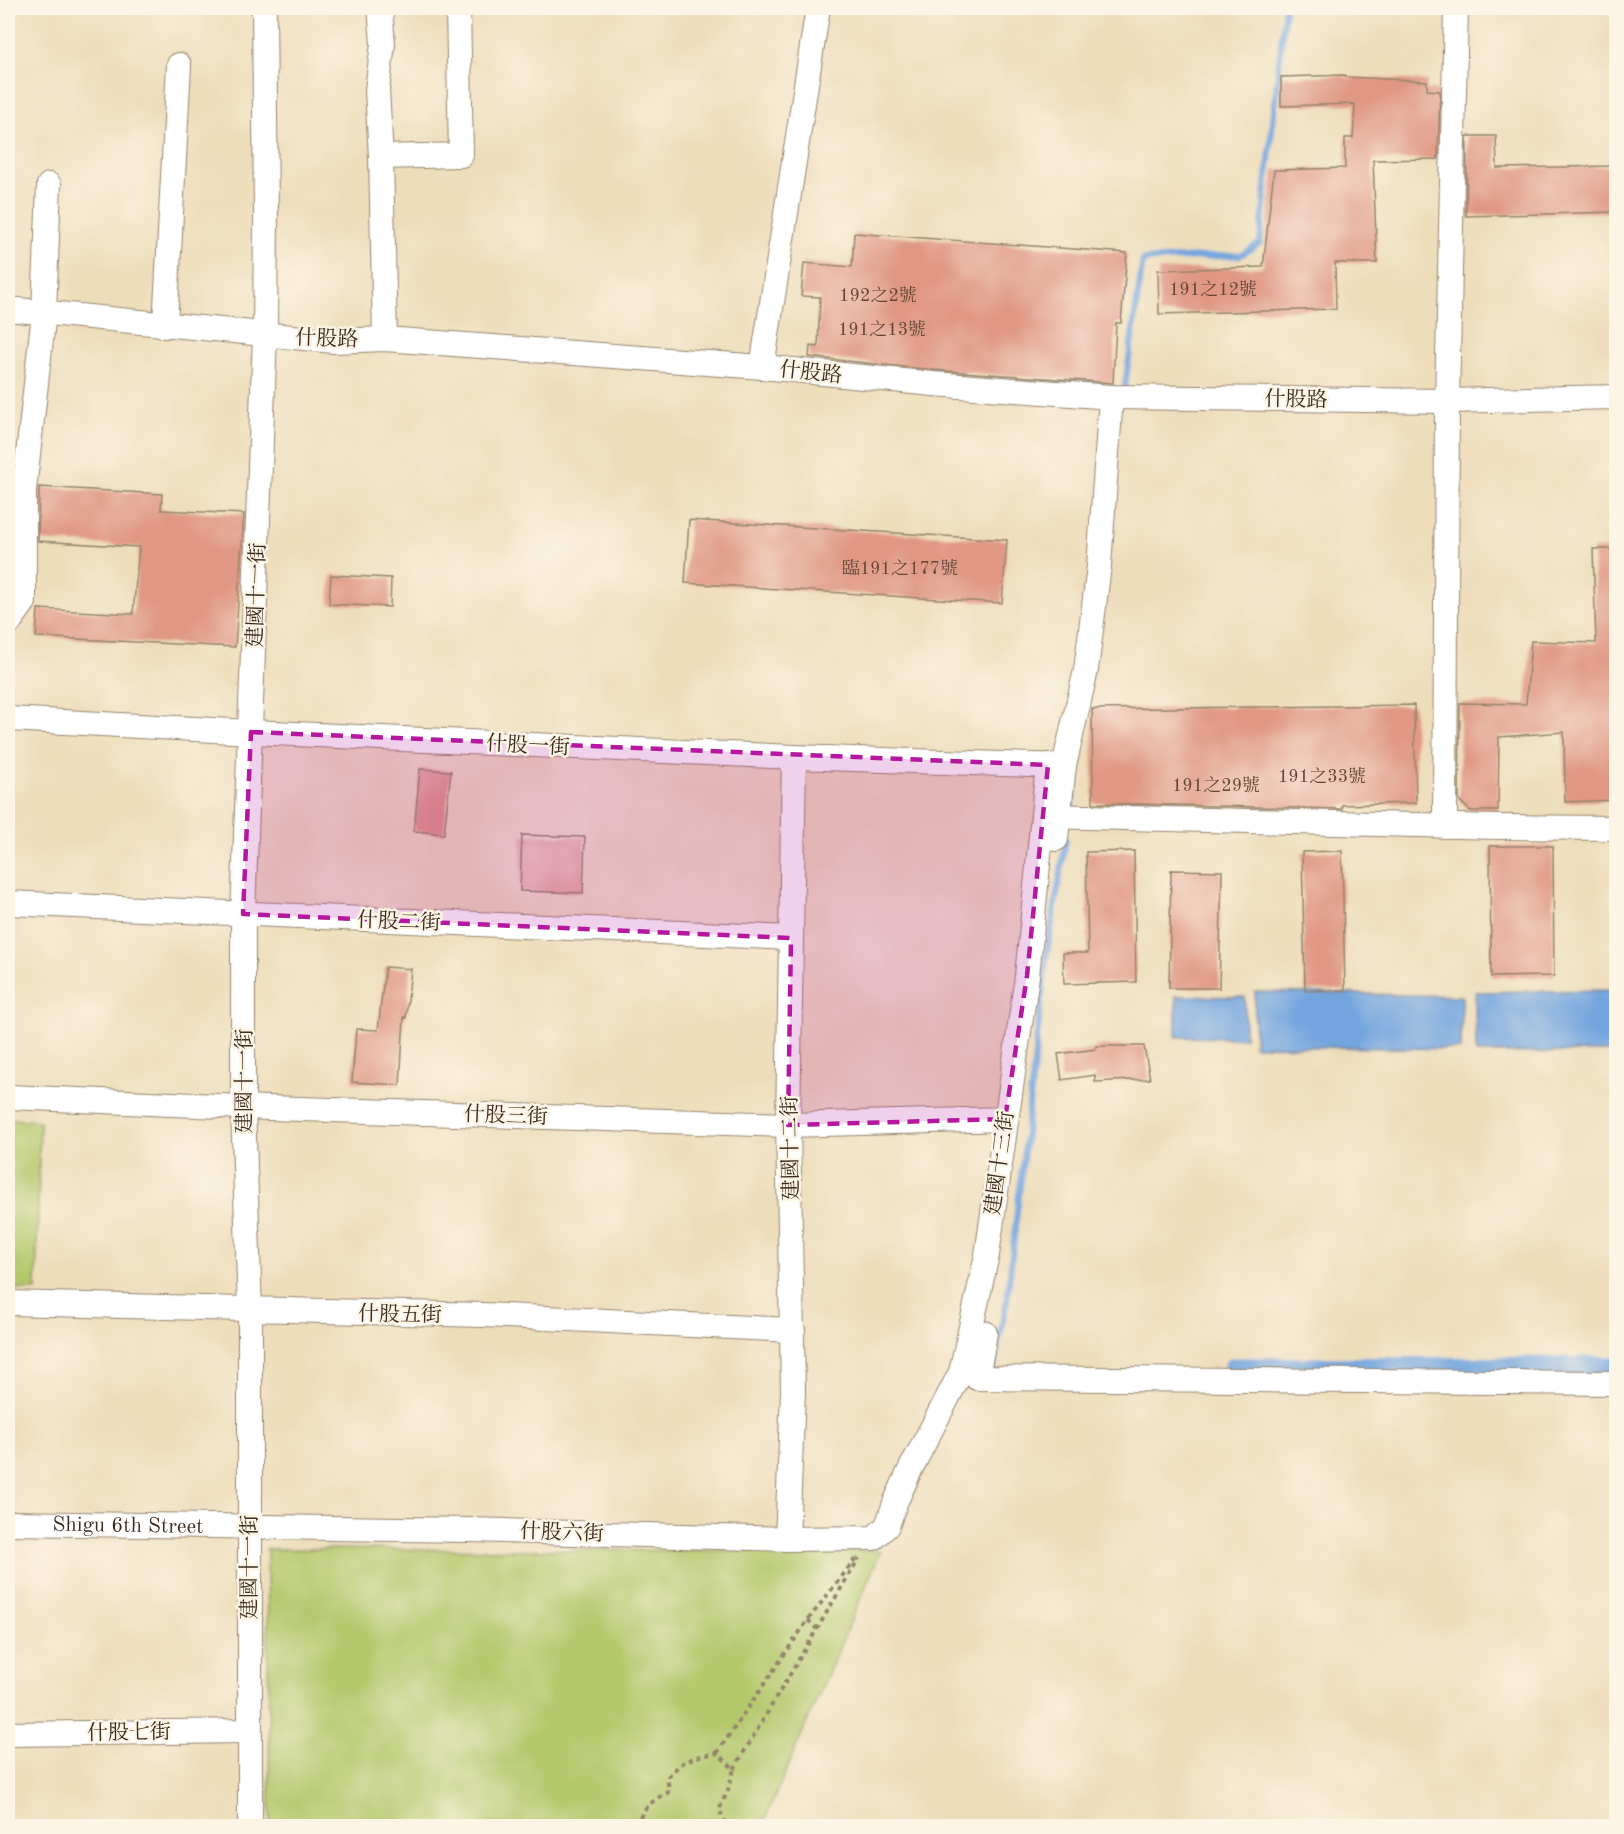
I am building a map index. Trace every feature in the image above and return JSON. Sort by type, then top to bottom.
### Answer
[{"type":"street","name":"建國十一街","points":[[250,1827],[250,1311],[243,1107],[243,914],[265,335],[264,8]]},
{"type":"street","points":[[380,8],[383,44],[377,90],[381,157],[385,339]]},
{"type":"street","points":[[381,157],[461,155],[458,8]]},
{"type":"street","points":[[762,367],[818,8]]},
{"type":"street","points":[[1445,826],[1447,401],[1456,8]]},
{"type":"street","points":[[165,326],[179,65]]},
{"type":"street","points":[[8,624],[24,602],[24,490],[44,313],[50,185]]},
{"type":"street","name":"什股路","points":[[8,309],[334,341],[385,339],[762,367],[933,384],[1111,397],[1447,401],[1617,397]]},
{"type":"street","name":"建國十三街","points":[[873,1538],[887,1526],[910,1470],[961,1372],[987,1255],[1005,1119],[1051,816],[1056,766],[1086,670],[1099,566],[1111,397]]},
{"type":"street","name":"什股一街","points":[[8,718],[251,732],[794,757],[1056,766]]},
{"type":"street","name":"建國十二街","points":[[787,1539],[793,1391],[788,1125],[794,757]]},
{"type":"street","points":[[1617,828],[1051,816],[1010,1185],[977,1378],[1617,1383]]},
{"type":"street","name":"什股二街","points":[[8,903],[791,938]]},
{"type":"street","name":"什股三街","points":[[8,1097],[788,1125],[1005,1119]]},
{"type":"street","name":"什股五街","points":[[8,1303],[484,1316],[793,1330]]},
{"type":"street","name":"Shigu 6th Street","points":[[8,1523],[249,1527]]},
{"type":"street","name":"什股六街","points":[[249,1527],[469,1530],[787,1539],[873,1538]]},
{"type":"street","name":"什股七街","points":[[8,1734],[250,1731]]},
{"type":"path","points":[[637,1827],[639,1816],[653,1800],[668,1793],[668,1777],[678,1765],[693,1758],[717,1753],[808,1620],[873,1538]]},
{"type":"path","points":[[728,1827],[719,1810],[734,1769],[873,1538]]},
{"type":"path","points":[[808,1620],[817,1629]]},
{"type":"path","points":[[717,1753],[734,1769]]},
{"type":"highlighted area","points":[[251,732],[1048,765],[1027,976],[1005,1119],[788,1125],[791,938],[243,914]]},
{"type":"green space","points":[[8,1119],[40,1121],[36,1290],[8,1289]]},
{"type":"green space","points":[[267,1549],[881,1551],[762,1826],[270,1826]]},
{"type":"water","points":[[1616,990],[1616,1052],[1476,1053],[1475,992]]},
{"type":"water","points":[[1255,992],[1462,996],[1461,1049],[1254,1046]]},
{"type":"water","points":[[1176,996],[1245,997],[1245,1038],[1176,1037]]},
{"type":"building","points":[[1345,75],[1345,77],[1427,81],[1427,90],[1440,91],[1438,159],[1373,160],[1377,263],[1335,263],[1336,309],[1159,314],[1158,270],[1263,267],[1274,170],[1345,168],[1345,138],[1353,138],[1355,104],[1281,106],[1281,77]]},
{"type":"building","points":[[1467,136],[1496,136],[1497,168],[1617,166],[1617,212],[1466,216]]},
{"type":"building","points":[[854,233],[1127,253],[1121,323],[1116,323],[1113,383],[934,370],[809,357],[810,346],[818,347],[820,297],[801,296],[804,263],[852,267]]},
{"type":"building","points":[[39,487],[162,494],[161,510],[244,514],[235,647],[36,637],[38,609],[133,614],[139,547],[38,541]]},
{"type":"building","points":[[689,520],[1007,540],[1002,603],[685,583]]},
{"type":"building","points":[[1593,549],[1617,549],[1617,800],[1565,802],[1564,732],[1499,737],[1498,811],[1470,811],[1459,800],[1460,703],[1526,704],[1531,641],[1596,643]]},
{"type":"building","points":[[331,575],[391,578],[390,607],[329,604]]},
{"type":"building","points":[[1414,705],[1416,803],[1342,805],[1342,809],[1093,803],[1092,709]]},
{"type":"building","points":[[420,769],[451,771],[444,834],[414,831]]},
{"type":"building","points":[[522,835],[585,837],[583,893],[520,891]]},
{"type":"building","points":[[1490,846],[1553,846],[1554,976],[1491,977]]},
{"type":"building","points":[[1134,851],[1136,982],[1064,984],[1063,953],[1088,953],[1086,852]]},
{"type":"building","points":[[1342,851],[1345,990],[1305,991],[1302,852]]},
{"type":"building","points":[[1171,870],[1222,871],[1219,988],[1169,988]]},
{"type":"building","points":[[385,967],[411,969],[406,1018],[404,1017],[400,1085],[352,1082],[356,1029],[378,1030]]},
{"type":"building","points":[[1096,1046],[1144,1046],[1150,1079],[1095,1082],[1095,1075],[1062,1080],[1058,1054],[1096,1049]]},
{"type":"waterway","points":[[1124,393],[1143,260],[1241,255],[1260,243],[1285,8]]},
{"type":"waterway","points":[[1072,804],[1079,751]]},
{"type":"waterway","points":[[993,1369],[1007,1300],[1046,958],[1066,840]]},
{"type":"waterway","points":[[1234,1368],[1616,1367]]}]
